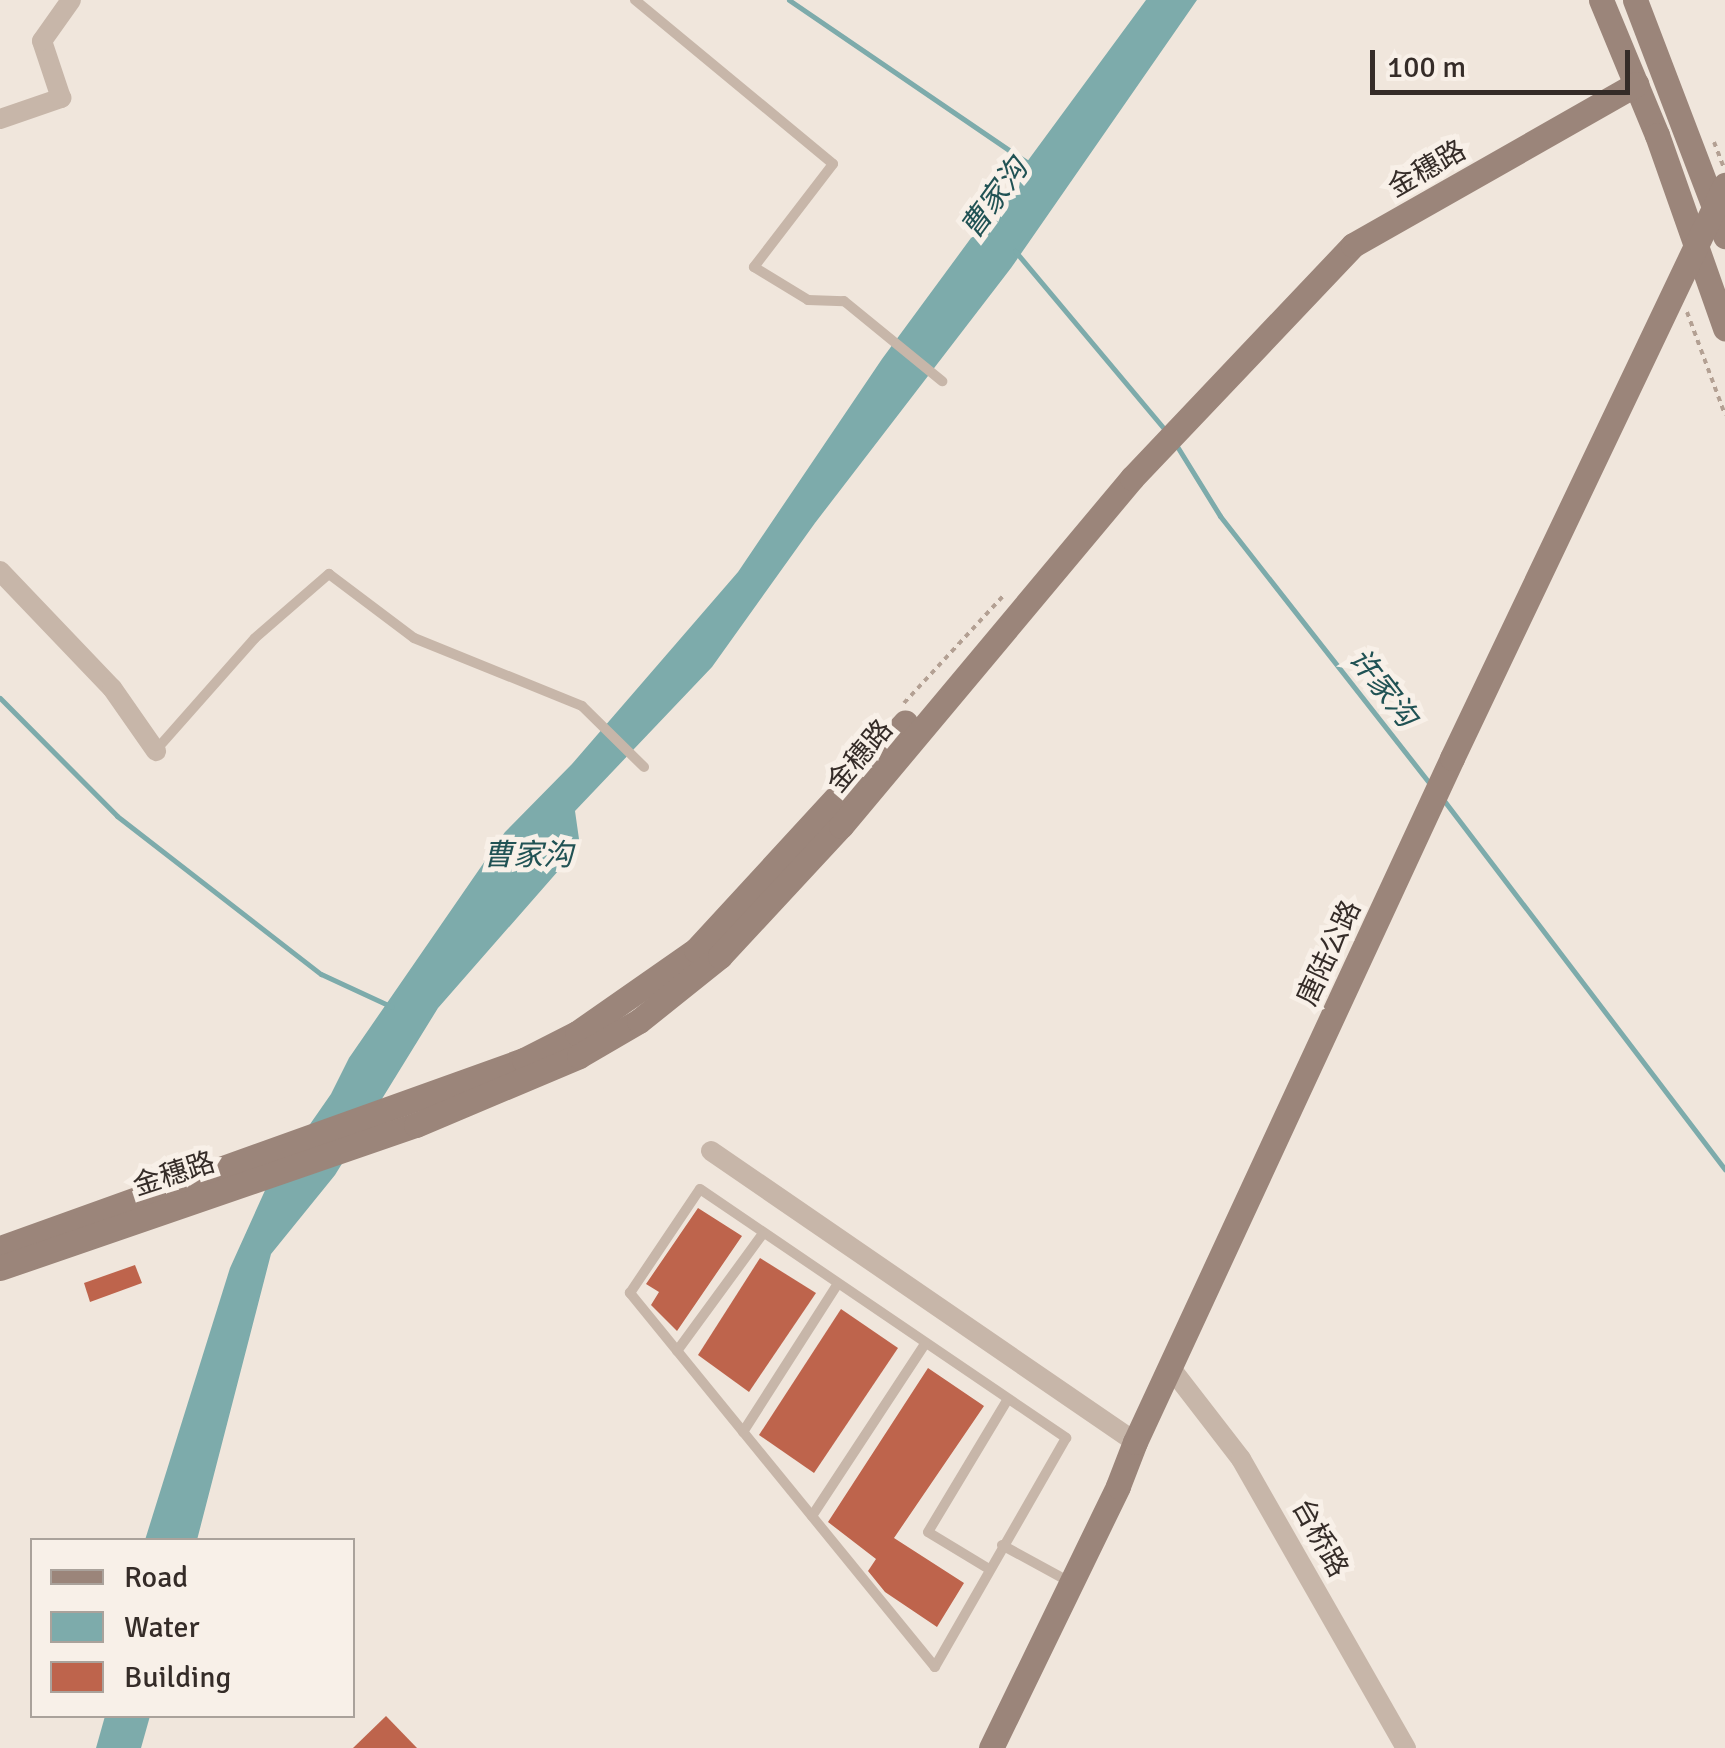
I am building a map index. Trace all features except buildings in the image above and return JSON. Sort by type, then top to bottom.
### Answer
[{"type":"street","points":[[0,119],[61,98],[42,41],[70,0]]},
{"type":"street","points":[[1601,0],[1634,77],[1725,328]]},
{"type":"street","points":[[1635,0],[1720,196],[1725,236]]},
{"type":"street","name":"金穗路","points":[[0,1268],[196,1188],[260,1152],[524,1060],[577,1033],[696,950],[826,813],[1345,237],[1634,77]]},
{"type":"street","name":"唐陆公路","points":[[991,1748],[1118,1486],[1452,758],[1720,196]]},
{"type":"street","name":"金穗路","points":[[0,1248],[196,1188],[257,1178],[416,1125],[579,1056],[639,1021],[720,956],[841,826],[1129,475]]},
{"type":"street","points":[[0,571],[112,688],[156,751]]},
{"type":"street","points":[[710,1151],[1135,1442]]},
{"type":"street","name":"台桥路","points":[[1170,1367],[1242,1459],[1406,1748]]},
{"type":"lane","points":[[635,0],[833,164],[754,267],[808,300],[844,301],[942,381]]},
{"type":"lane","points":[[156,751],[255,638],[329,574],[414,638],[582,706],[644,767]]},
{"type":"lane","points":[[700,1188],[837,1285],[1066,1438],[935,1667],[630,1292],[700,1188]]},
{"type":"lane","points":[[677,1351],[762,1235]]},
{"type":"lane","points":[[743,1432],[837,1285]]},
{"type":"lane","points":[[812,1516],[925,1344]]},
{"type":"lane","points":[[989,1569],[928,1532],[1008,1399]]},
{"type":"lane","points":[[1002,1545],[1070,1582]]},
{"type":"path","points":[[1676,282],[1725,415]]},
{"type":"path","points":[[896,712],[1003,597]]},
{"type":"water","name":"曹家沟","points":[[1146,0],[1197,0],[1011,268],[815,523],[712,667],[575,811],[580,846],[438,1008],[335,1175],[271,1254],[198,1538],[146,1538],[230,1268],[267,1186],[331,1094],[349,1058],[505,832],[572,764],[738,572],[882,359]]},
{"type":"water","points":[[104,1718],[149,1718],[141,1748],[96,1748]]},
{"type":"waterway","points":[[789,0],[1031,165]]},
{"type":"waterway","name":"许家沟","points":[[1015,251],[1165,430]]},
{"type":"waterway","name":"许家沟","points":[[1175,443],[1220,516],[1432,786]]},
{"type":"waterway","points":[[0,698],[117,816],[321,974],[392,1007]]},
{"type":"waterway","name":"许家沟","points":[[1442,798],[1725,1170]]}]
